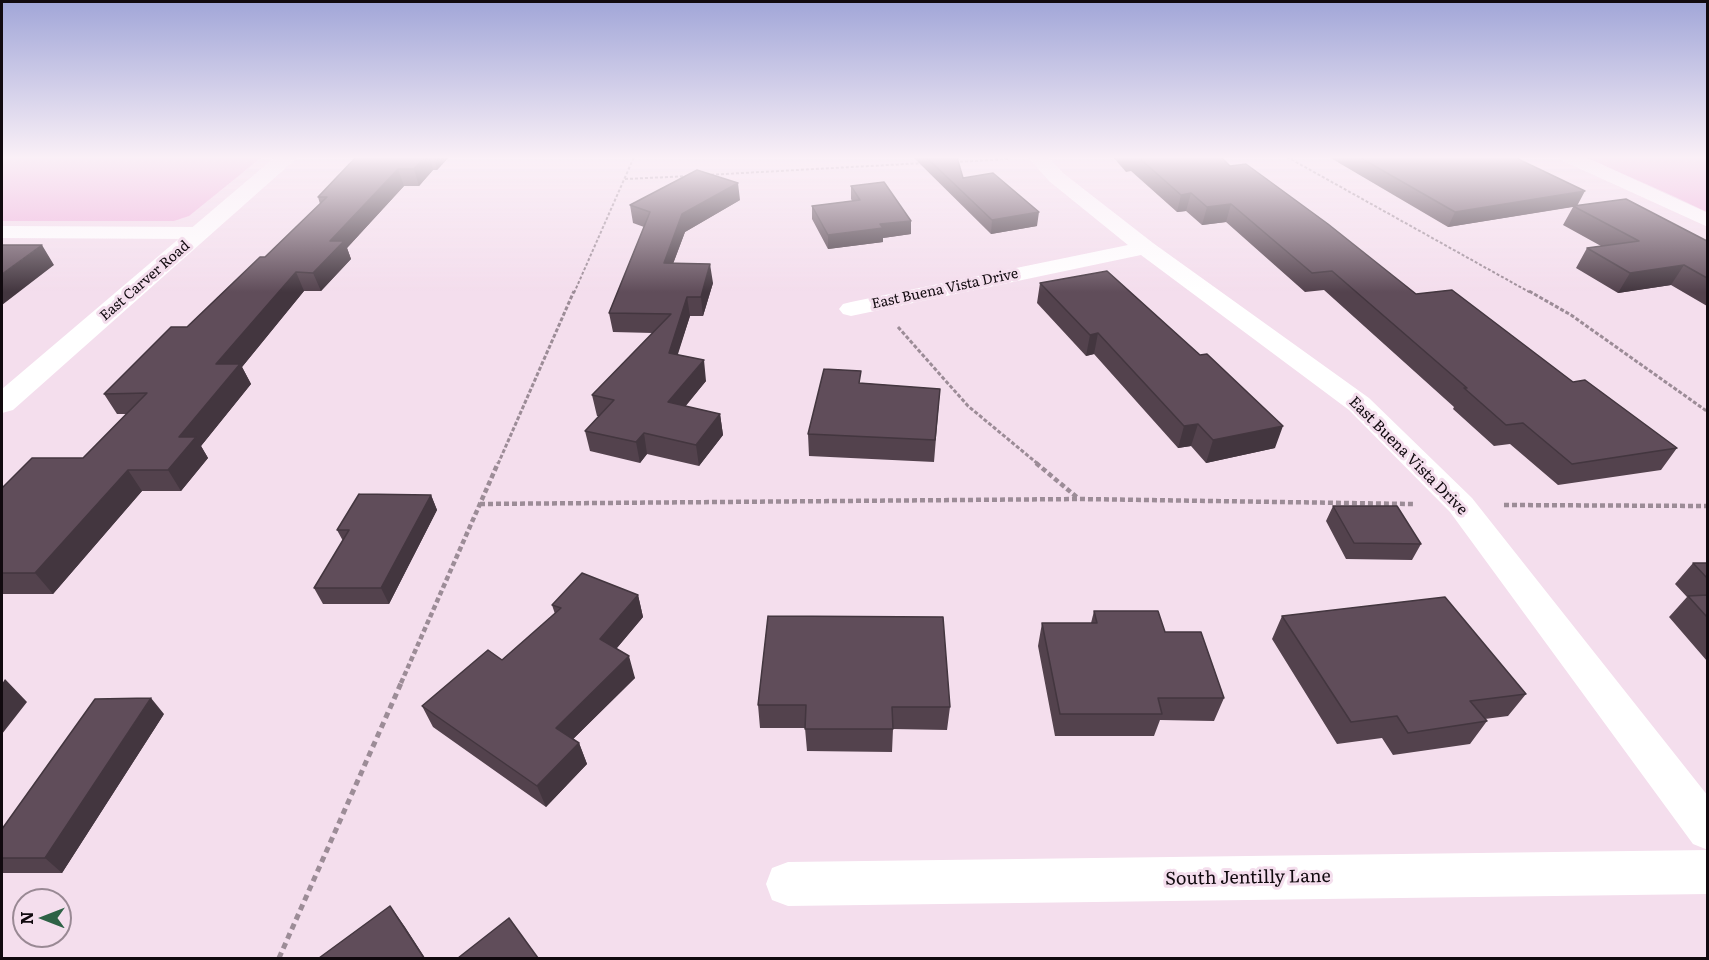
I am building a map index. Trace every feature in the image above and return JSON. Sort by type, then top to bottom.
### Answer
[{"type":"street","name":"East Carver Road","points":[[2,404],[237,202]]},
{"type":"street","name":"East Buena Vista Drive","points":[[1087,202],[1145,248],[1359,404],[1461,505],[1707,830]]},
{"type":"street","points":[[1665,202],[1707,221]]},
{"type":"street","points":[[2,232],[200,233]]},
{"type":"street","name":"East Buena Vista Drive","points":[[851,309],[1145,248]]},
{"type":"street","name":"South Jentilly Lane","points":[[788,884],[1707,872]]},
{"type":"path","points":[[279,958],[615,202]]},
{"type":"path","points":[[1366,202],[1571,315],[1707,412]]},
{"type":"path","points":[[882,303],[900,331],[968,406],[1079,499]]},
{"type":"path","points":[[480,504],[1079,499],[1707,506]]},
{"type":"shaded area","points":[[2,202],[207,202],[189,216],[174,221],[2,221]]},
{"type":"shaded area","points":[[1685,202],[1707,202],[1707,212]]},
{"type":"building","points":[[322,202],[367,202],[330,241],[344,241],[313,273],[296,272],[216,364],[240,364],[179,437],[196,437],[168,470],[128,470],[35,573],[2,573],[2,488],[32,458],[83,458],[147,393],[104,394],[171,327],[187,327],[260,257],[265,257]]},
{"type":"building","points":[[636,202],[704,202],[682,214],[664,263],[710,264],[701,297],[687,297],[669,353],[704,360],[668,402],[720,414],[696,445],[644,433],[636,442],[585,431],[614,400],[592,395],[671,314],[609,313],[650,212],[630,205]]},
{"type":"building","points":[[846,202],[898,202],[911,221],[880,224],[883,228],[828,235],[812,206]]},
{"type":"building","points":[[973,202],[1027,202],[1039,212],[992,220]]},
{"type":"building","points":[[1201,202],[1298,202],[1416,294],[1452,290],[1573,382],[1585,380],[1677,448],[1572,464],[1523,423],[1506,425],[1464,388],[1467,388],[1332,271],[1312,273],[1231,204],[1207,207]]},
{"type":"building","points":[[1437,202],[1518,202],[1455,212]]},
{"type":"building","points":[[1605,202],[1631,202],[1707,241],[1707,278],[1684,265],[1630,273],[1587,248],[1639,241],[1573,206]]},
{"type":"building","points":[[2,245],[42,245],[2,274]]},
{"type":"building","points":[[1107,271],[1200,355],[1207,354],[1283,426],[1213,440],[1198,424],[1184,426],[1098,333],[1090,335],[1040,283]]},
{"type":"building","points":[[824,369],[861,371],[859,383],[940,389],[935,440],[808,434]]},
{"type":"building","points":[[359,494],[431,495],[381,588],[314,588],[349,530],[337,530]]},
{"type":"building","points":[[1333,506],[1397,506],[1421,544],[1354,543]]},
{"type":"building","points":[[1693,563],[1707,563],[1707,578]]},
{"type":"building","points":[[582,573],[638,595],[600,639],[629,656],[556,728],[579,743],[537,786],[422,706],[488,650],[502,660],[561,608],[552,605]]},
{"type":"building","points":[[1707,595],[1707,617],[1688,596]]},
{"type":"building","points":[[1445,597],[1526,694],[1470,701],[1487,721],[1408,733],[1397,716],[1351,722],[1282,616]]},
{"type":"building","points":[[1094,611],[1158,611],[1165,632],[1201,632],[1224,698],[1158,698],[1162,714],[1060,714],[1042,623],[1097,623]]},
{"type":"building","points":[[768,616],[943,617],[950,707],[892,707],[893,729],[805,729],[806,705],[758,705]]},
{"type":"building","points":[[151,698],[45,858],[2,858],[2,829],[95,699]]},
{"type":"building","points":[[390,906],[424,958],[319,958]]},
{"type":"building","points":[[509,918],[538,958],[458,958]]}]
